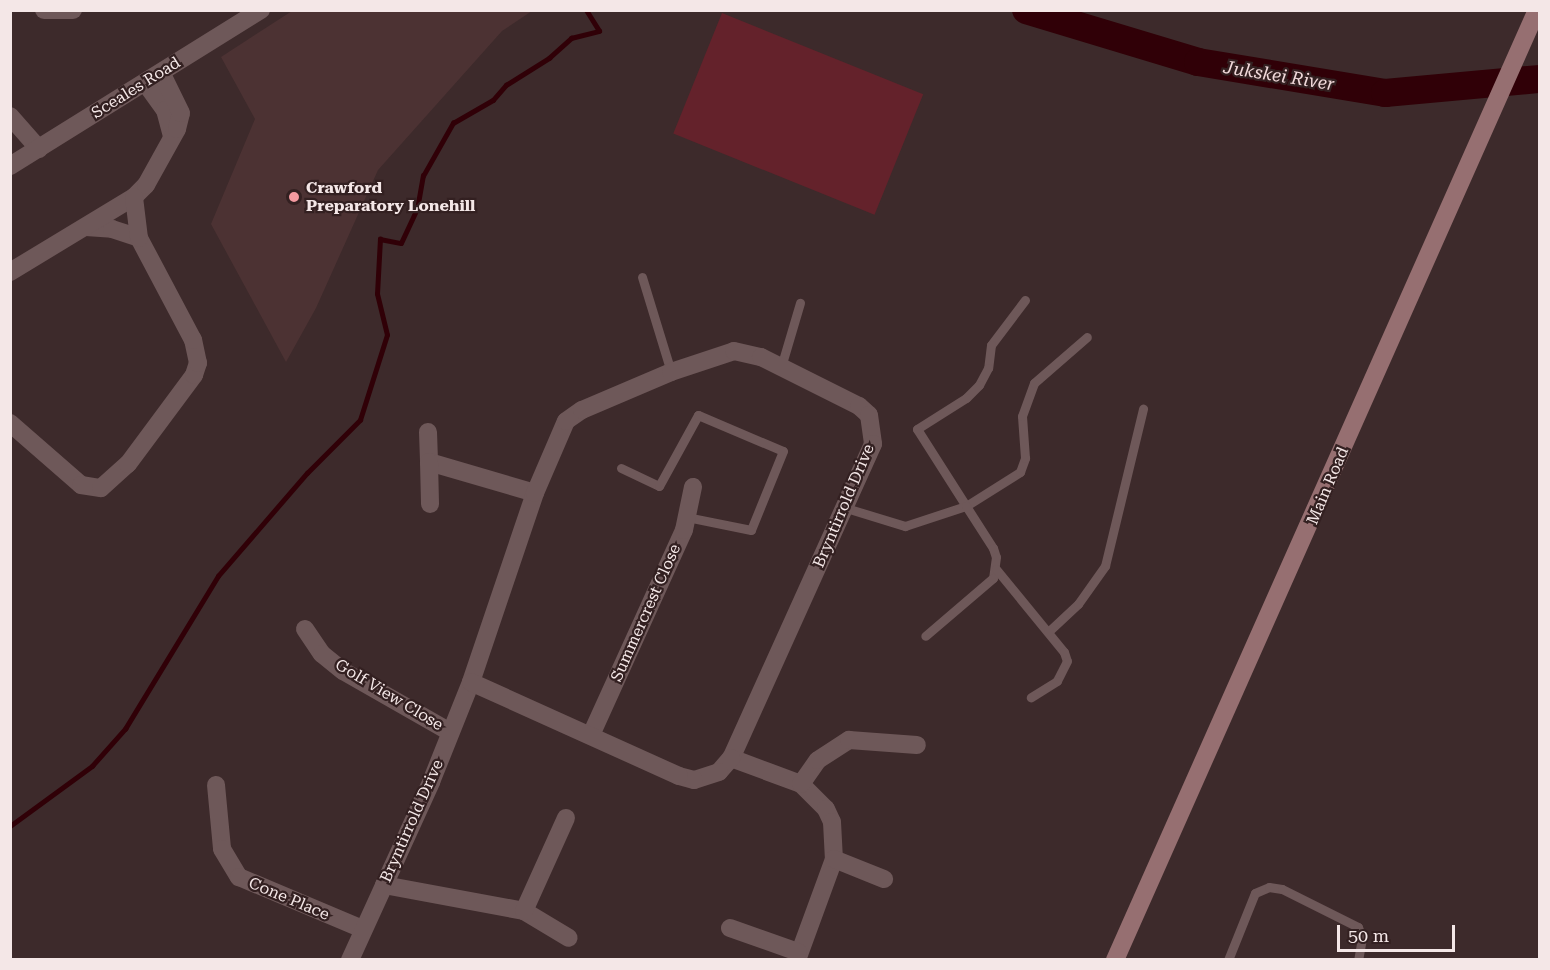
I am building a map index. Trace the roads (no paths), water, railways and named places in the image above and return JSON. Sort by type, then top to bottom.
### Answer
[{"type":"main road","name":"Main Road","points":[[1115,960],[1537,10]]},
{"type":"street","points":[[44,10],[73,10]]},
{"type":"street","name":"Sceales Road","points":[[10,166],[146,84],[261,10]]},
{"type":"street","points":[[10,272],[134,197],[153,175],[172,136],[180,108],[162,74]]},
{"type":"street","points":[[146,84],[165,110],[172,136]]},
{"type":"street","points":[[10,116],[39,149]]},
{"type":"street","points":[[10,423],[81,485],[101,488],[128,464],[173,408],[194,375],[196,351],[139,238],[134,197]]},
{"type":"street","points":[[87,227],[111,229],[139,238]]},
{"type":"street","name":"Bryntirrold Drive","points":[[350,960],[471,682],[535,493],[556,438],[572,415],[671,372],[734,351],[747,352],[781,367],[859,406],[869,415],[873,444],[846,508],[731,758],[718,772],[694,780],[471,682]]},
{"type":"street","points":[[428,432],[430,504]]},
{"type":"street","points":[[429,462],[535,493]]},
{"type":"street","name":"Summercrest Close","points":[[591,735],[687,517],[693,487]]},
{"type":"street","name":"Golf View Close","points":[[305,629],[322,654],[343,671],[450,732]]},
{"type":"street","points":[[801,784],[818,760],[849,740],[917,745]]},
{"type":"street","points":[[730,928],[797,956],[834,859],[832,822],[826,809],[801,784],[731,758]]},
{"type":"street","name":"Cone Place","points":[[216,785],[222,849],[239,877],[363,929]]},
{"type":"street","points":[[524,911],[566,818]]},
{"type":"street","points":[[834,859],[884,879]]},
{"type":"street","points":[[384,885],[524,911],[569,938]]},
{"type":"lane","points":[[642,278],[671,372]]},
{"type":"lane","points":[[925,636],[993,578],[996,569],[993,548],[917,429],[966,398],[979,385],[988,368],[991,345],[1024,300]]},
{"type":"lane","points":[[781,367],[800,303]]},
{"type":"lane","points":[[846,508],[905,526],[966,506],[1020,472],[1025,458],[1022,416],[1034,383],[1087,337]]},
{"type":"lane","points":[[1048,632],[1078,604],[1105,566],[1143,409]]},
{"type":"lane","points":[[621,468],[659,486],[698,415],[783,451],[751,530],[687,517]]},
{"type":"lane","points":[[996,569],[1064,652],[1066,661],[1057,681],[1031,697]]},
{"type":"lane","points":[[1228,960],[1256,893],[1269,887],[1282,889],[1358,927],[1362,938],[1358,960]]},
{"type":"waterway","points":[[10,826],[92,766],[125,729],[218,576],[307,473],[360,420],[387,335],[377,294],[380,239],[401,243],[417,209],[423,176],[453,123],[493,100],[506,85],[549,58],[571,38],[599,31],[586,10]]},
{"type":"waterway","name":"Jukskei River","points":[[1026,10],[1198,62],[1385,93],[1540,79]]},
{"type":"place","name":"Crawford Preparatory Lonehill","points":[[294,197]]}]
